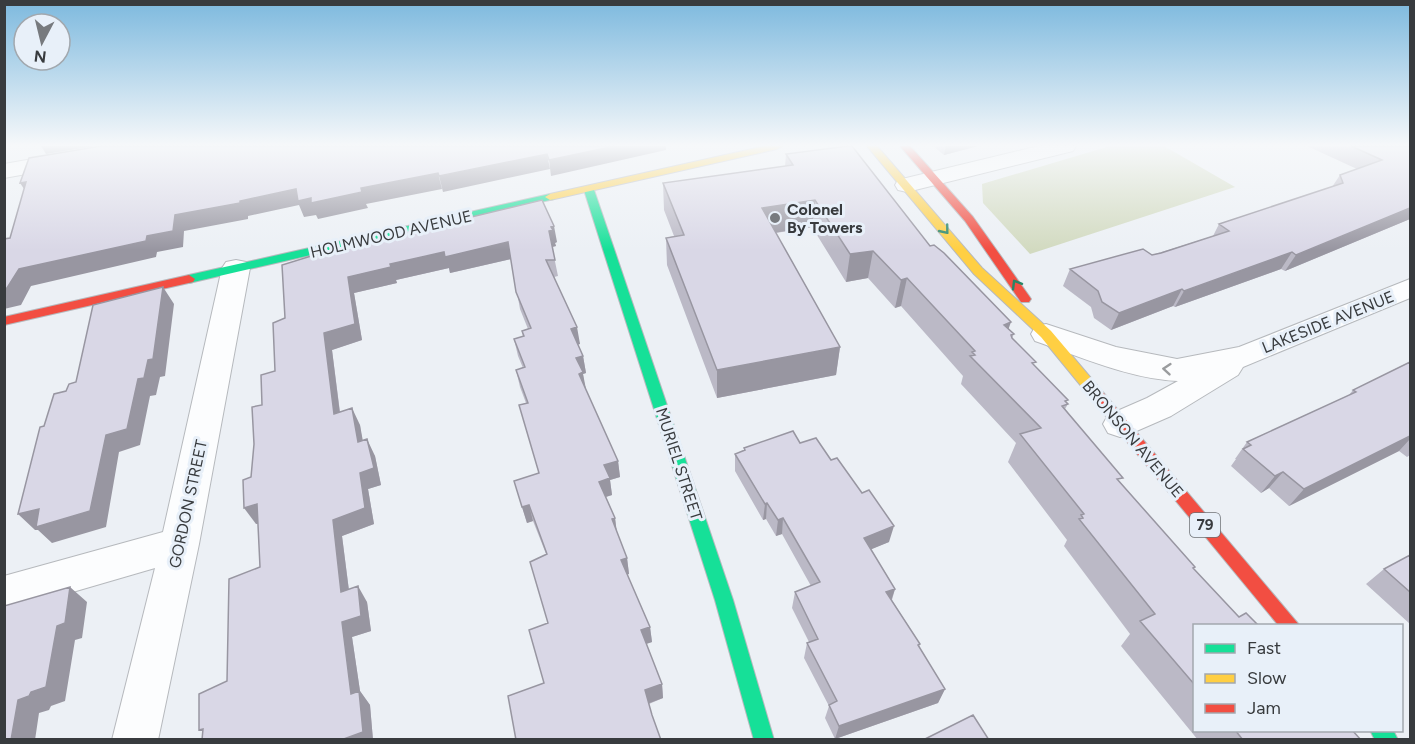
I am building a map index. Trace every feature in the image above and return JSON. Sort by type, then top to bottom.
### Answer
[{"type":"street","name":"HOLMWOOD AVENUE","points":[[4,321],[629,181]]},
{"type":"street","name":"BRONSON AVENUE","points":[[903,181],[978,271],[1046,334],[1289,624]]},
{"type":"street","points":[[907,185],[932,181]]},
{"type":"street","name":"BRONSON AVENUE","points":[[937,181],[1006,267],[1046,334]]},
{"type":"street","name":"MURIEL STREET","points":[[590,190],[724,600],[764,740]]},
{"type":"street","name":"GORDON STREET","points":[[135,740],[180,544],[236,268]]},
{"type":"street","name":"LAKESIDE AVENUE","points":[[1120,424],[1194,388],[1245,356],[1410,288]]},
{"type":"street","name":"LAKESIDE AVENUE","points":[[1046,334],[1111,356],[1177,370],[1245,356]]},
{"type":"street","points":[[4,594],[180,544]]},
{"type":"green space","points":[[993,181],[1224,181],[1235,187],[1030,254],[983,203],[982,184]]},
{"type":"building","points":[[21,181],[398,181],[361,188],[362,192],[311,203],[311,198],[298,201],[296,189],[240,201],[240,203],[175,215],[173,231],[147,236],[146,241],[19,269],[4,289],[4,239],[10,238],[26,182],[20,183]]},
{"type":"building","points":[[679,181],[879,181],[930,246],[934,245],[944,253],[1011,322],[1004,325],[1014,334],[1011,335],[1012,338],[1036,362],[1032,363],[1068,400],[1065,401],[1068,404],[1062,406],[1123,478],[1117,479],[1195,567],[1193,568],[1239,617],[1246,613],[1257,624],[1193,624],[1193,683],[1140,621],[1155,614],[1079,519],[1083,518],[1081,515],[1084,514],[1020,434],[1041,428],[970,356],[975,355],[972,352],[975,351],[907,278],[901,280],[873,251],[850,254],[815,200],[762,208],[840,347],[717,370],[666,238],[684,235],[663,183]]},
{"type":"building","points":[[1342,181],[1410,181],[1410,208],[1296,255],[1292,252],[1119,313],[1102,302],[1098,291],[1070,269],[1143,249],[1152,255],[1161,253],[1229,231],[1219,224],[1343,183]]},
{"type":"building","points":[[542,200],[554,226],[551,227],[553,230],[549,231],[555,260],[546,260],[577,327],[571,329],[583,356],[576,358],[583,372],[579,374],[618,461],[604,465],[610,478],[599,482],[615,518],[612,519],[627,558],[621,560],[650,627],[641,630],[662,684],[645,690],[661,740],[516,740],[508,696],[544,683],[529,630],[548,623],[530,562],[547,554],[529,505],[522,507],[514,481],[539,473],[519,405],[528,403],[516,370],[525,367],[514,339],[524,336],[522,331],[531,328],[516,292],[508,242],[445,257],[444,252],[390,264],[391,267],[348,277],[355,324],[324,333],[334,414],[352,408],[358,442],[367,439],[374,468],[360,473],[365,508],[333,520],[341,592],[358,586],[361,616],[342,622],[351,694],[359,691],[363,732],[341,740],[202,740],[203,729],[199,730],[199,694],[227,681],[229,579],[260,567],[257,504],[244,508],[243,480],[251,477],[254,444],[252,407],[262,405],[261,375],[275,371],[273,323],[285,318],[282,265],[321,253]]},
{"type":"building","points":[[163,287],[153,359],[148,360],[144,378],[138,379],[127,429],[106,435],[90,511],[36,527],[39,509],[18,514],[40,427],[44,426],[54,394],[66,391],[69,384],[76,382],[93,305]]},
{"type":"building","points":[[1410,362],[1410,436],[1304,489],[1283,472],[1275,476],[1243,449],[1251,445],[1247,442],[1356,392],[1353,390]]},
{"type":"building","points":[[793,431],[800,443],[816,438],[831,460],[837,458],[862,493],[869,490],[894,526],[864,538],[895,589],[886,592],[920,644],[918,645],[945,689],[839,726],[829,705],[837,701],[807,643],[818,639],[795,592],[820,582],[783,518],[778,520],[767,503],[765,504],[735,454],[745,450],[744,448]]},
{"type":"building","points":[[1410,555],[1410,592],[1384,569]]},
{"type":"building","points":[[70,587],[65,623],[57,626],[46,687],[18,700],[11,740],[4,740],[4,606]]},
{"type":"building","points":[[973,715],[989,740],[923,740]]},
{"type":"building","points":[[1237,732],[1354,732],[1361,740],[1243,740]]},
{"type":"traffic: fast","points":[[589,190],[724,600],[764,740]]},
{"type":"traffic: fast","points":[[189,279],[550,197]]},
{"type":"traffic: fast","points":[[1382,732],[1388,740]]},
{"type":"traffic: slow","points":[[550,197],[622,181]]},
{"type":"traffic: slow","points":[[901,181],[978,271],[1046,334],[1096,394]]},
{"type":"traffic: jam","points":[[935,181],[969,219],[1025,299]]},
{"type":"traffic: jam","points":[[4,321],[189,279]]},
{"type":"traffic: jam","points":[[1096,394],[1289,624]]},
{"type":"place","name":"Colonel By Towers","points":[[775,218]]}]
